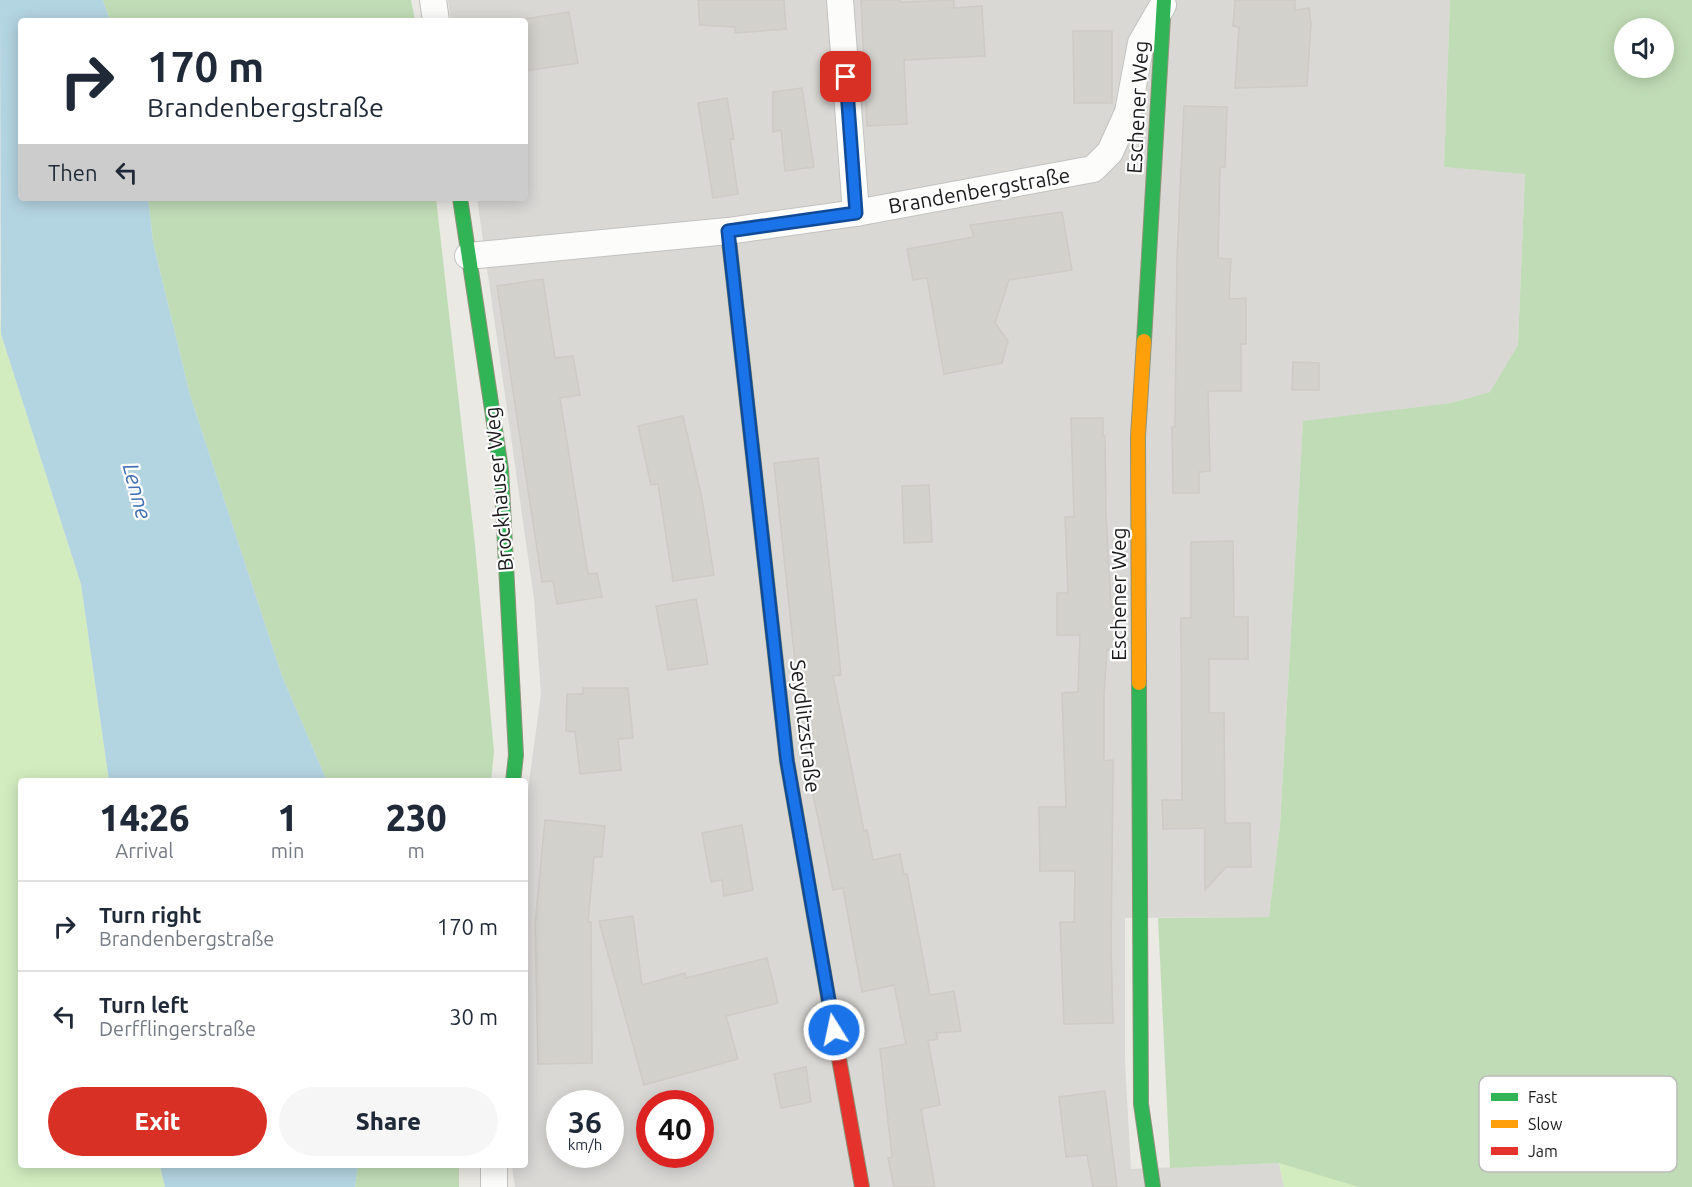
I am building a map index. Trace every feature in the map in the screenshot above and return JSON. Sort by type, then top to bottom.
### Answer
[{"type":"street","points":[[433,0],[436,18]]},
{"type":"street","points":[[840,0],[856,213]]},
{"type":"street","name":"Brandenbergstraße","points":[[468,256],[728,231],[856,213],[1093,169],[1110,152],[1128,112],[1141,43],[1163,3]]},
{"type":"street","name":"Eschener Weg","points":[[1153,1187],[1141,1104],[1138,436],[1163,3]]},
{"type":"street","name":"Brockhauser Weg","points":[[460,201],[501,469],[516,755],[513,778]]},
{"type":"street","name":"Seydlitzstraße","points":[[728,231],[787,761],[862,1187]]},
{"type":"street","points":[[494,1168],[494,1187]]},
{"type":"shaded area","points":[[448,0],[1450,0],[1444,167],[1525,173],[1518,345],[1491,392],[1451,403],[1303,422],[1280,825],[1269,917],[1125,918],[1125,1062],[1131,1169],[1279,1163],[1284,1187],[515,1187],[512,1168],[528,1168],[528,790],[541,694],[534,599],[477,201],[528,201],[528,18],[451,18]]},
{"type":"green space","points":[[103,0],[411,0],[414,18],[109,18]]},
{"type":"green space","points":[[1450,0],[1692,0],[1692,1187],[1359,1187],[1279,1163],[1170,1168],[1158,918],[1269,917],[1280,825],[1303,421],[1451,403],[1490,392],[1518,345],[1525,174],[1444,167]]},
{"type":"green space","points":[[148,201],[436,201],[475,545],[494,752],[491,778],[326,778],[282,676],[190,395],[153,242]]},
{"type":"green space","points":[[0,314],[1,334],[81,584],[109,778],[18,778],[18,1168],[160,1168],[165,1187],[0,1187]]},
{"type":"green space","points":[[1279,1163],[1357,1185],[1359,1187],[1284,1187]]},
{"type":"green space","points":[[358,1168],[459,1168],[459,1187],[355,1187]]},
{"type":"water","name":"Lenne","points":[[0,0],[103,0],[109,18],[18,18],[18,201],[148,201],[153,242],[190,395],[282,676],[326,778],[109,778],[81,584],[1,334]]},
{"type":"water","points":[[160,1168],[358,1168],[355,1187],[165,1187]]},
{"type":"building","points":[[698,0],[784,0],[786,29],[735,33],[735,27],[700,25]]},
{"type":"building","points":[[861,0],[900,0],[901,2],[954,0],[954,8],[982,6],[985,56],[904,60],[907,124],[867,126]]},
{"type":"building","points":[[1235,0],[1295,0],[1295,10],[1309,8],[1311,24],[1307,86],[1235,88],[1239,27],[1233,26]]},
{"type":"building","points":[[569,12],[578,63],[528,71],[528,19]]},
{"type":"building","points":[[1073,31],[1112,31],[1112,103],[1074,103]]},
{"type":"building","points":[[802,88],[814,167],[785,171],[781,130],[773,132],[773,92]]},
{"type":"building","points":[[727,98],[734,139],[730,139],[738,194],[713,198],[698,103]]},
{"type":"building","points":[[1184,106],[1227,107],[1225,167],[1220,167],[1218,258],[1231,259],[1229,299],[1246,298],[1246,344],[1241,344],[1241,391],[1208,391],[1210,471],[1199,472],[1199,493],[1173,493],[1172,427],[1175,427],[1177,258]]},
{"type":"building","points":[[1062,212],[1072,270],[1009,280],[995,323],[1008,341],[1002,363],[944,374],[927,278],[913,280],[907,249],[974,237],[970,225]]},
{"type":"building","points":[[543,279],[555,358],[573,356],[580,395],[560,398],[588,574],[597,573],[602,597],[557,604],[553,581],[542,582],[497,286]]},
{"type":"building","points":[[1293,362],[1319,363],[1319,390],[1292,390]]},
{"type":"building","points":[[683,416],[702,499],[714,575],[673,581],[658,484],[651,485],[638,426]]},
{"type":"building","points":[[1071,418],[1103,418],[1103,436],[1105,436],[1106,515],[1111,607],[1114,607],[1114,650],[1107,650],[1104,695],[1104,761],[1113,760],[1111,946],[1113,1023],[1064,1024],[1060,922],[1074,922],[1075,871],[1040,871],[1039,807],[1066,807],[1062,693],[1078,692],[1080,635],[1057,635],[1057,593],[1068,593],[1065,517],[1074,517]]},
{"type":"building","points":[[818,458],[841,675],[833,676],[864,831],[867,830],[873,860],[900,854],[904,874],[907,874],[930,995],[954,991],[961,1031],[936,1033],[938,1039],[928,1041],[940,1105],[921,1109],[935,1187],[894,1187],[888,1158],[892,1157],[880,1049],[906,1044],[894,985],[862,992],[843,888],[833,890],[805,756],[774,463]]},
{"type":"building","points":[[929,485],[932,542],[904,543],[902,486]]},
{"type":"building","points":[[1233,541],[1234,617],[1248,617],[1248,659],[1209,659],[1209,713],[1224,713],[1225,823],[1250,823],[1251,867],[1226,867],[1205,890],[1205,828],[1163,829],[1162,800],[1182,800],[1181,618],[1191,618],[1191,542]]},
{"type":"building","points":[[696,599],[708,664],[668,670],[656,606]]},
{"type":"building","points":[[583,688],[628,688],[633,738],[618,739],[621,770],[580,774],[575,732],[566,731],[567,694],[583,694]]},
{"type":"building","points":[[545,820],[605,826],[602,857],[594,857],[588,922],[591,922],[592,1063],[538,1064],[535,924]]},
{"type":"building","points":[[742,825],[753,890],[724,896],[722,880],[711,882],[702,833]]},
{"type":"building","points":[[633,916],[642,985],[685,973],[686,978],[767,958],[778,1003],[726,1016],[738,1059],[644,1085],[599,921]]},
{"type":"building","points":[[806,1067],[811,1102],[781,1108],[774,1074]]},
{"type":"building","points":[[1105,1091],[1117,1187],[1093,1187],[1087,1155],[1066,1157],[1059,1097]]},
{"type":"traffic: fast","points":[[1144,341],[1164,0]]},
{"type":"traffic: fast","points":[[460,201],[501,469],[516,755],[513,778]]},
{"type":"traffic: fast","points":[[728,231],[787,761],[836,1042]]},
{"type":"traffic: fast","points":[[1139,683],[1141,1104],[1153,1187]]},
{"type":"traffic: slow","points":[[1139,683],[1138,436],[1144,341]]},
{"type":"traffic: jam","points":[[836,1042],[862,1187]]},
{"type":"route","points":[[834,1030],[787,761],[728,231],[856,213],[846,77]]}]
